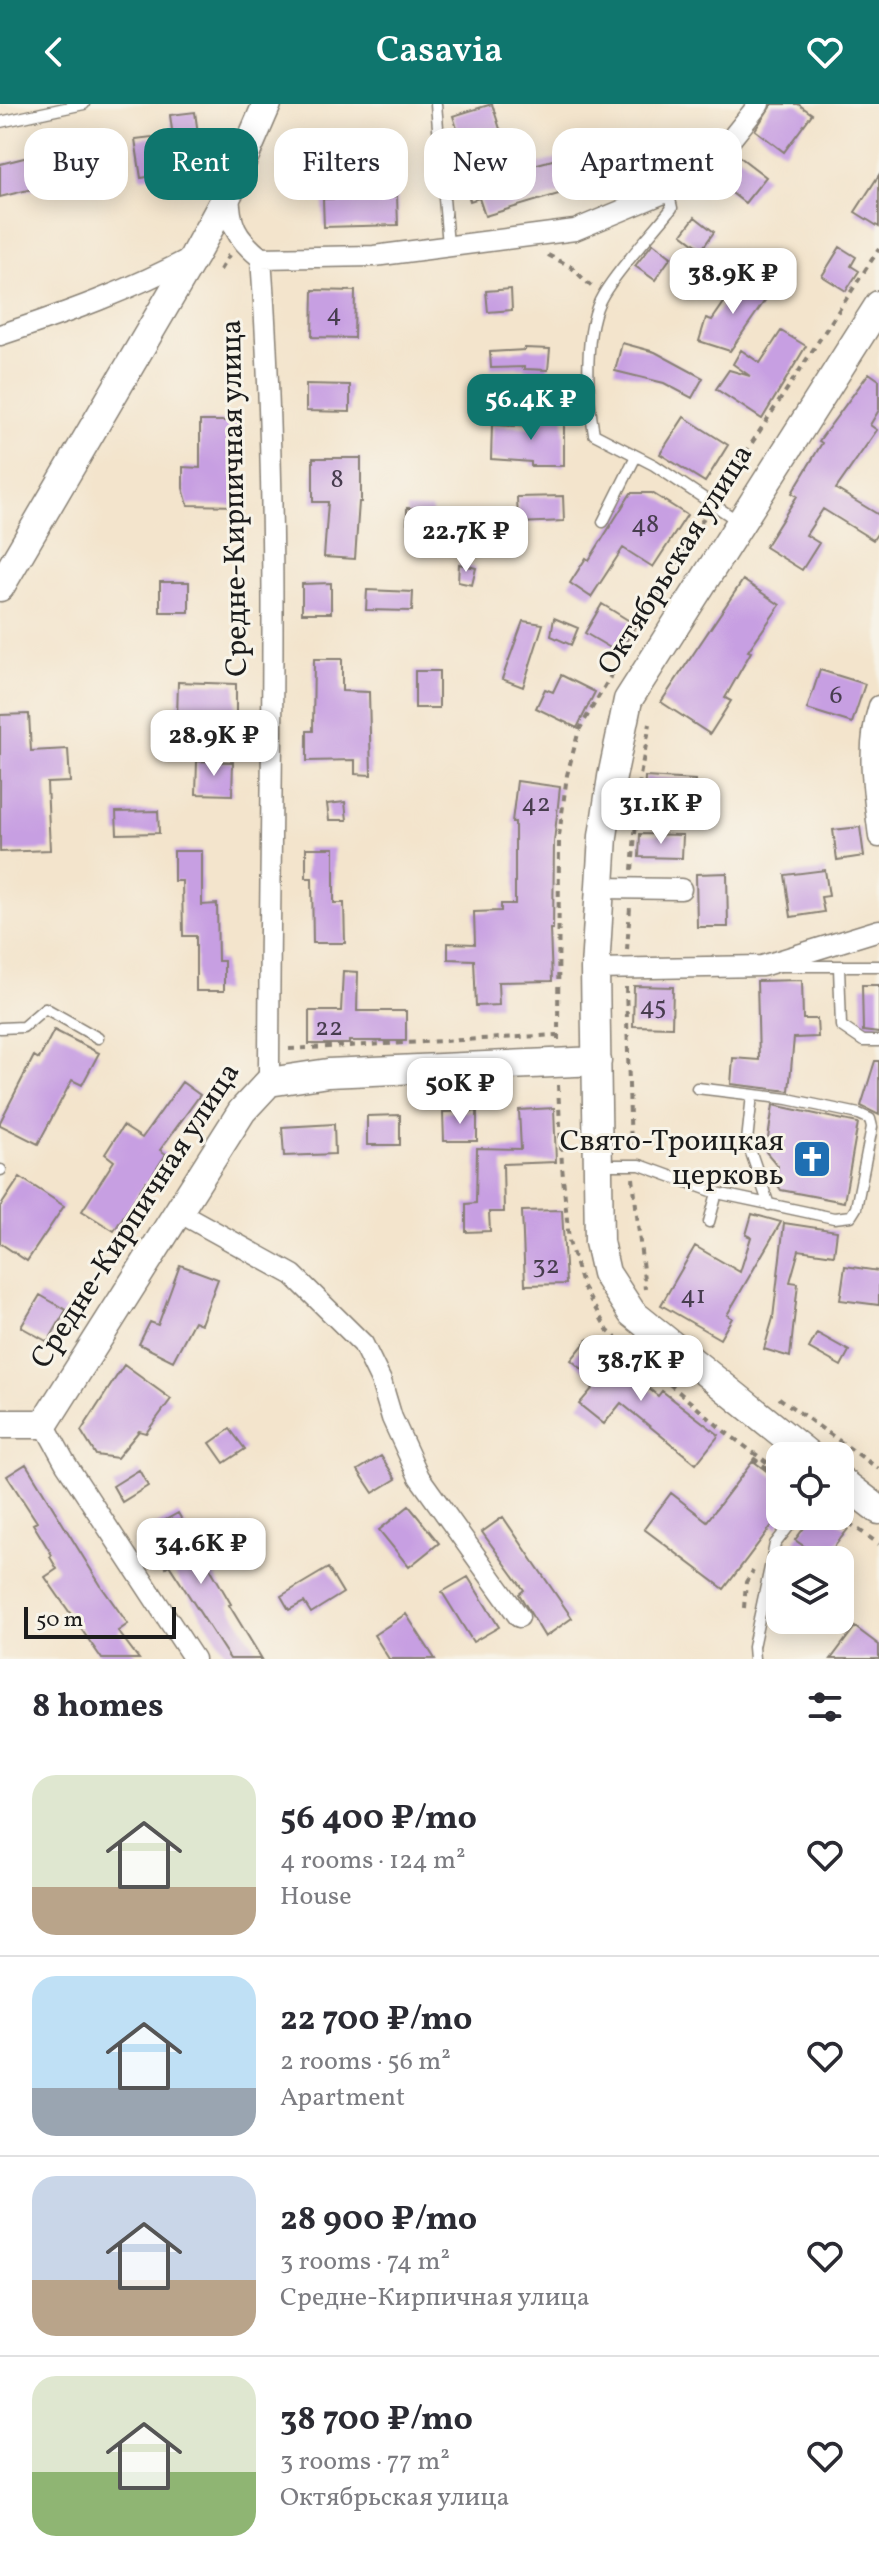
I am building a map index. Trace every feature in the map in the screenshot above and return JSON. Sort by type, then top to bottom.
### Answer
[{"type":"street","points":[[257,128],[267,104]]},
{"type":"street","points":[[740,128],[759,104]]},
{"type":"street","points":[[0,587],[225,200]]},
{"type":"street","points":[[229,200],[234,231],[261,258],[374,256],[575,230],[647,200]]},
{"type":"street","points":[[0,335],[84,308],[194,256]]},
{"type":"street","name":"Средне-Кирпичная улица","points":[[44,1424],[242,1111],[269,1082],[273,676],[269,362],[261,258]]},
{"type":"street","name":"Октябрьская улица","points":[[793,1442],[632,1313],[606,1273],[599,1242],[595,969],[603,836],[628,700],[879,305]]},
{"type":"street","points":[[879,706],[870,759],[879,837]]},
{"type":"street","points":[[600,888],[681,889]]},
{"type":"street","points":[[595,969],[762,966],[879,930]]},
{"type":"street","points":[[269,1082],[328,1073],[597,1061]]},
{"type":"street","points":[[177,1211],[293,1275],[363,1344],[419,1477],[519,1617]]},
{"type":"street","points":[[0,1424],[44,1424],[66,1464],[194,1659]]},
{"type":"street","points":[[854,1491],[879,1510]]},
{"type":"lane","points":[[0,122],[84,104]]},
{"type":"lane","points":[[436,104],[448,245]]},
{"type":"lane","points":[[670,200],[672,208],[602,296],[591,336],[588,399],[594,434],[636,456],[739,522]]},
{"type":"lane","points":[[603,522],[636,456]]},
{"type":"lane","points":[[762,966],[879,966]]},
{"type":"lane","points":[[839,967],[841,1026],[863,1041],[879,1041]]},
{"type":"lane","points":[[0,1028],[23,1027],[45,1008],[98,1038]]},
{"type":"lane","points":[[598,1165],[640,1165],[717,1193],[834,1218],[851,1216],[874,1149],[870,1119],[788,1099],[697,1088]]},
{"type":"lane","points":[[752,1095],[747,1141],[769,1205]]},
{"type":"lane","points":[[709,1222],[717,1193]]},
{"type":"lane","points":[[754,1659],[753,1647],[775,1544],[786,1530]]},
{"type":"path","points":[[514,237],[570,266],[602,296]]},
{"type":"path","points":[[626,953],[640,776],[650,722]]},
{"type":"path","points":[[626,984],[632,1165],[647,1304]]},
{"type":"path","points":[[299,1048],[558,1035]]},
{"type":"path","points":[[544,1089],[559,1088]]},
{"type":"path","points":[[776,1396],[879,1469]]},
{"type":"path","points":[[750,1450],[751,1457],[766,1468]]},
{"type":"path","points":[[854,1526],[879,1544]]},
{"type":"building","points":[[492,104],[500,128],[457,128],[453,116]]},
{"type":"building","points":[[772,104],[798,104],[812,114],[784,152],[755,130]]},
{"type":"building","points":[[195,112],[197,128],[172,128],[170,115]]},
{"type":"building","points":[[144,138],[144,178],[141,178],[135,139]]},
{"type":"building","points":[[24,158],[24,191],[0,197],[0,164]]},
{"type":"building","points":[[742,159],[766,177],[745,203],[741,200]]},
{"type":"building","points":[[552,160],[552,196],[485,216],[480,200],[536,200],[536,164]]},
{"type":"building","points":[[879,175],[879,227],[855,212]]},
{"type":"building","points":[[323,200],[397,200],[398,225],[324,227]]},
{"type":"building","points":[[695,217],[714,232],[702,249],[682,234]]},
{"type":"building","points":[[653,243],[671,257],[655,280],[635,266]]},
{"type":"building","points":[[840,247],[856,257],[851,266],[859,271],[846,291],[822,276]]},
{"type":"building","points":[[741,278],[768,296],[730,351],[699,341],[706,318],[712,320]]},
{"type":"building","points":[[511,289],[512,310],[488,312],[486,291]]},
{"type":"building","points":[[313,290],[355,291],[354,338],[312,337]]},
{"type":"building","points":[[781,331],[806,346],[762,419],[716,389],[729,370],[750,376],[733,364],[741,350],[760,363]]},
{"type":"building","points":[[622,343],[655,352],[703,378],[692,398],[664,383],[615,371]]},
{"type":"building","points":[[550,349],[548,370],[491,368],[490,352]]},
{"type":"building","points":[[869,373],[879,380],[879,410],[870,425],[877,430],[836,489],[879,515],[879,531],[873,540],[823,509],[806,535],[819,543],[802,570],[765,547],[797,496],[792,493],[822,443],[819,441]]},
{"type":"building","points":[[306,384],[350,385],[350,412],[306,411]]},
{"type":"building","points":[[531,416],[564,416],[564,466],[531,466],[531,462],[491,459],[492,425],[531,427]]},
{"type":"building","points":[[684,417],[728,445],[705,482],[660,454]]},
{"type":"building","points":[[200,421],[239,421],[239,506],[188,505],[183,488],[183,467],[200,468]]},
{"type":"building","points":[[313,458],[361,458],[361,502],[355,559],[324,557],[328,502],[313,502]]},
{"type":"building","points":[[631,493],[652,493],[687,515],[653,567],[623,548],[591,597],[570,583],[586,558],[589,560]]},
{"type":"building","points":[[563,496],[564,521],[518,523],[517,497]]},
{"type":"building","points":[[407,508],[432,509],[432,524],[407,523]]},
{"type":"building","points":[[488,513],[517,514],[516,543],[487,542]]},
{"type":"building","points":[[459,564],[476,568],[472,585],[458,582]]},
{"type":"building","points":[[743,580],[780,605],[748,651],[751,652],[725,698],[731,701],[710,734],[661,702]]},
{"type":"building","points":[[160,582],[189,582],[189,612],[160,612]]},
{"type":"building","points":[[331,583],[331,613],[302,613],[302,584]]},
{"type":"building","points":[[367,590],[413,592],[412,611],[366,610]]},
{"type":"building","points":[[602,604],[636,625],[619,653],[585,633]]},
{"type":"building","points":[[554,618],[578,628],[571,645],[551,636]]},
{"type":"building","points":[[523,621],[543,624],[523,687],[502,679]]},
{"type":"building","points":[[314,659],[342,659],[342,691],[369,692],[371,775],[355,774],[355,760],[307,761],[307,731],[313,731]]},
{"type":"building","points":[[820,670],[865,684],[852,723],[807,709]]},
{"type":"building","points":[[415,671],[439,671],[439,708],[415,708]]},
{"type":"building","points":[[561,675],[595,692],[577,728],[536,708],[545,689],[553,692]]},
{"type":"building","points":[[178,682],[236,684],[236,720],[177,719]]},
{"type":"building","points":[[29,714],[31,751],[68,749],[70,782],[47,783],[50,850],[0,852],[0,715]]},
{"type":"building","points":[[197,761],[233,762],[232,795],[196,794]]},
{"type":"building","points":[[645,777],[695,780],[694,804],[644,802]]},
{"type":"building","points":[[517,781],[560,787],[554,842],[553,929],[550,929],[552,981],[498,982],[499,1005],[476,1006],[474,960],[448,959],[448,943],[475,944],[474,912],[501,911],[501,904],[515,904],[515,822],[512,822]]},
{"type":"building","points":[[345,802],[347,820],[329,820],[327,804]]},
{"type":"building","points":[[158,811],[159,833],[117,834],[116,812]]},
{"type":"building","points":[[860,827],[864,856],[837,860],[833,830]]},
{"type":"building","points":[[640,834],[683,835],[682,858],[639,857]]},
{"type":"building","points":[[306,848],[334,848],[334,903],[344,903],[345,943],[313,943],[312,878],[306,878]]},
{"type":"building","points":[[174,851],[202,851],[202,905],[217,904],[218,961],[224,961],[224,991],[196,991],[196,936],[183,936],[182,881],[174,881]]},
{"type":"building","points":[[825,870],[829,896],[821,897],[824,912],[791,917],[785,875]]},
{"type":"building","points":[[727,873],[728,927],[697,927],[696,874]]},
{"type":"building","points":[[343,971],[358,972],[357,1011],[406,1011],[406,1041],[309,1044],[309,1011],[341,1011]]},
{"type":"building","points":[[802,980],[803,1019],[817,1019],[818,1037],[794,1038],[789,1091],[731,1084],[733,1058],[759,1060],[757,981]]},
{"type":"building","points":[[862,985],[879,985],[879,1033],[863,1031]]},
{"type":"building","points":[[634,986],[673,987],[672,1027],[633,1026]]},
{"type":"building","points":[[54,1030],[99,1053],[82,1085],[72,1080],[38,1144],[0,1125],[0,1122],[34,1056],[39,1059]]},
{"type":"building","points":[[875,1061],[879,1061],[879,1115],[861,1106]]},
{"type":"building","points":[[182,1082],[200,1095],[160,1150],[166,1154],[114,1231],[82,1211],[114,1161],[105,1154],[123,1126],[142,1138]]},
{"type":"building","name":"Свято-Троицкая церковь","points":[[773,1105],[858,1123],[844,1202],[781,1190],[775,1181],[778,1166],[766,1152]]},
{"type":"building","points":[[554,1108],[556,1162],[503,1164],[504,1212],[489,1212],[490,1231],[466,1232],[466,1204],[476,1203],[477,1148],[521,1149],[519,1110]]},
{"type":"building","points":[[477,1111],[477,1141],[444,1141],[443,1112]]},
{"type":"building","points":[[400,1115],[400,1145],[367,1145],[367,1116]]},
{"type":"building","points":[[334,1124],[335,1154],[284,1156],[282,1127]]},
{"type":"building","points":[[20,1177],[64,1206],[27,1261],[0,1243],[0,1207]]},
{"type":"building","points":[[562,1210],[566,1284],[525,1285],[522,1211]]},
{"type":"building","points":[[752,1214],[781,1222],[727,1315],[732,1318],[720,1339],[661,1305],[695,1246],[740,1272],[751,1237],[746,1235]]},
{"type":"building","points":[[784,1223],[837,1231],[834,1255],[799,1250],[790,1282],[798,1283],[790,1357],[764,1349],[773,1318]]},
{"type":"building","points":[[180,1265],[218,1279],[201,1324],[194,1321],[173,1361],[139,1344],[150,1322],[158,1325]]},
{"type":"building","points":[[845,1266],[879,1271],[879,1305],[840,1300]]},
{"type":"building","points":[[40,1295],[66,1310],[48,1342],[21,1327]]},
{"type":"building","points":[[817,1333],[849,1351],[841,1366],[809,1348]]},
{"type":"building","points":[[588,1339],[658,1396],[662,1391],[719,1435],[696,1464],[621,1403],[604,1424],[579,1404],[598,1382],[571,1360]]},
{"type":"building","points":[[124,1365],[171,1399],[146,1433],[139,1431],[117,1458],[96,1455],[81,1431]]},
{"type":"building","points":[[230,1429],[245,1449],[224,1463],[210,1443]]},
{"type":"building","points":[[381,1456],[396,1479],[373,1493],[358,1470]]},
{"type":"building","points":[[753,1461],[766,1471],[766,1530],[768,1530],[724,1589],[644,1529],[671,1493],[707,1521]]},
{"type":"building","points":[[26,1464],[128,1624],[118,1631],[139,1659],[102,1659],[45,1577],[57,1569],[50,1557],[52,1555],[33,1524],[37,1522],[7,1476]]},
{"type":"building","points":[[139,1470],[148,1486],[122,1502],[113,1486]]},
{"type":"building","points":[[409,1506],[439,1543],[409,1567],[379,1530]]},
{"type":"building","points":[[178,1513],[262,1659],[230,1659],[169,1565],[166,1567],[146,1531]]},
{"type":"building","points":[[503,1517],[572,1618],[545,1637],[519,1594],[524,1590],[482,1532]]},
{"type":"building","points":[[802,1530],[847,1530],[835,1546],[804,1546],[795,1540]]},
{"type":"building","points":[[328,1568],[343,1593],[311,1613],[304,1602],[289,1610],[281,1596]]},
{"type":"building","points":[[468,1577],[499,1627],[473,1642],[442,1592]]},
{"type":"building","points":[[406,1614],[435,1659],[389,1659],[374,1635]]},
{"type":"building","points":[[854,1628],[879,1645],[879,1659],[831,1659],[850,1634],[854,1634]]},
{"type":"place","name":"Свято-Троицкая церковь","points":[[812,1159]]}]
